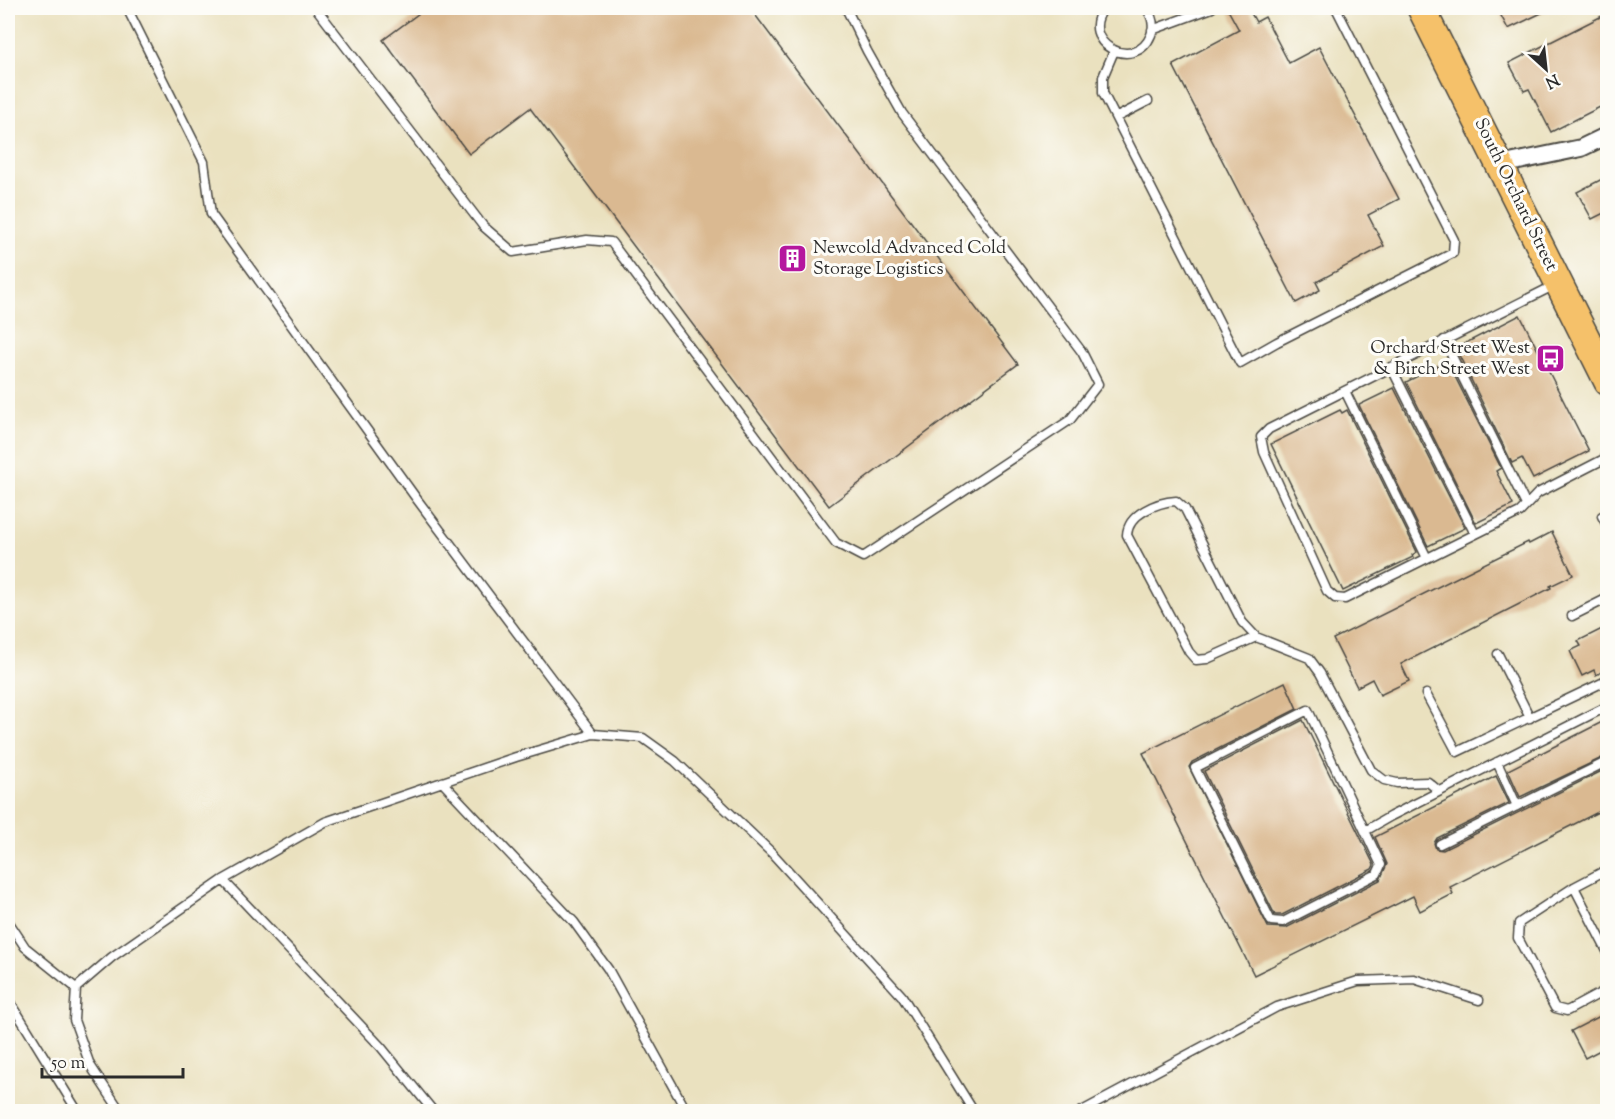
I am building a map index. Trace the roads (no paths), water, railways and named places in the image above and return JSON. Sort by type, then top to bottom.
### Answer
[{"type":"main road","name":"South Orchard Street","points":[[1421,8],[1608,382]]},
{"type":"street","points":[[1500,165],[1571,151],[1608,135]]},
{"type":"lane","points":[[127,8],[204,162],[211,214],[416,498],[593,734]]},
{"type":"lane","points":[[316,8],[483,226],[513,252],[587,240],[611,242],[836,543],[863,557],[1070,420],[1098,384],[1082,352],[902,113],[846,8]]},
{"type":"lane","points":[[1104,8],[1098,18],[1102,41],[1114,51],[1130,52],[1138,50],[1150,38],[1153,21],[1146,8]]},
{"type":"lane","points":[[1152,30],[1212,8]]},
{"type":"lane","points":[[1114,51],[1102,78],[1103,93],[1240,363],[1276,342],[1453,253],[1454,240],[1336,8]]},
{"type":"lane","points":[[1117,117],[1148,101]]},
{"type":"lane","points":[[1558,283],[1269,429],[1261,437],[1264,452],[1327,591],[1335,598],[1345,599],[1520,512],[1539,493],[1608,457]]},
{"type":"lane","points":[[1444,340],[1526,505]]},
{"type":"lane","points":[[1391,367],[1475,534]]},
{"type":"lane","points":[[1345,391],[1427,558]]},
{"type":"lane","points":[[1256,637],[1207,659],[1196,660],[1189,652],[1127,535],[1128,526],[1134,518],[1166,502],[1176,501],[1185,509],[1242,622],[1256,637],[1309,658],[1320,673],[1371,770],[1384,780],[1397,783],[1428,782],[1440,791]]},
{"type":"lane","points":[[1602,516],[1608,527]]},
{"type":"lane","points":[[1572,616],[1608,598]]},
{"type":"lane","points":[[1498,654],[1530,718]]},
{"type":"lane","points":[[1426,694],[1457,752],[1608,680]]},
{"type":"lane","points":[[1365,831],[1608,706]]},
{"type":"lane","points":[[1308,710],[1365,831],[1381,865],[1377,874],[1283,922],[1271,921],[1195,768],[1308,710]]},
{"type":"lane","points":[[121,1112],[90,1065],[74,1020],[76,988],[112,957],[222,880],[325,822],[593,734],[643,738],[675,761],[772,854],[902,996],[974,1112]]},
{"type":"lane","points":[[1440,844],[1608,761]]},
{"type":"lane","points":[[1497,762],[1517,806]]},
{"type":"lane","points":[[442,782],[574,922],[608,969],[687,1112]]},
{"type":"lane","points":[[1608,869],[1574,887],[1519,923],[1518,938],[1555,1008],[1567,1011],[1608,989]]},
{"type":"lane","points":[[222,880],[381,1047],[434,1112]]},
{"type":"lane","points":[[1574,887],[1608,953]]},
{"type":"lane","points":[[8,921],[25,946],[76,988]]},
{"type":"lane","points":[[1080,1112],[1277,1006],[1358,981],[1414,979],[1479,1000]]},
{"type":"lane","points":[[8,998],[78,1112]]},
{"type":"place","name":"Newcold Advanced Cold Storage Logistics","points":[[792,259]]},
{"type":"place","name":"Orchard Street West & Birch Street West","points":[[1551,359]]}]
